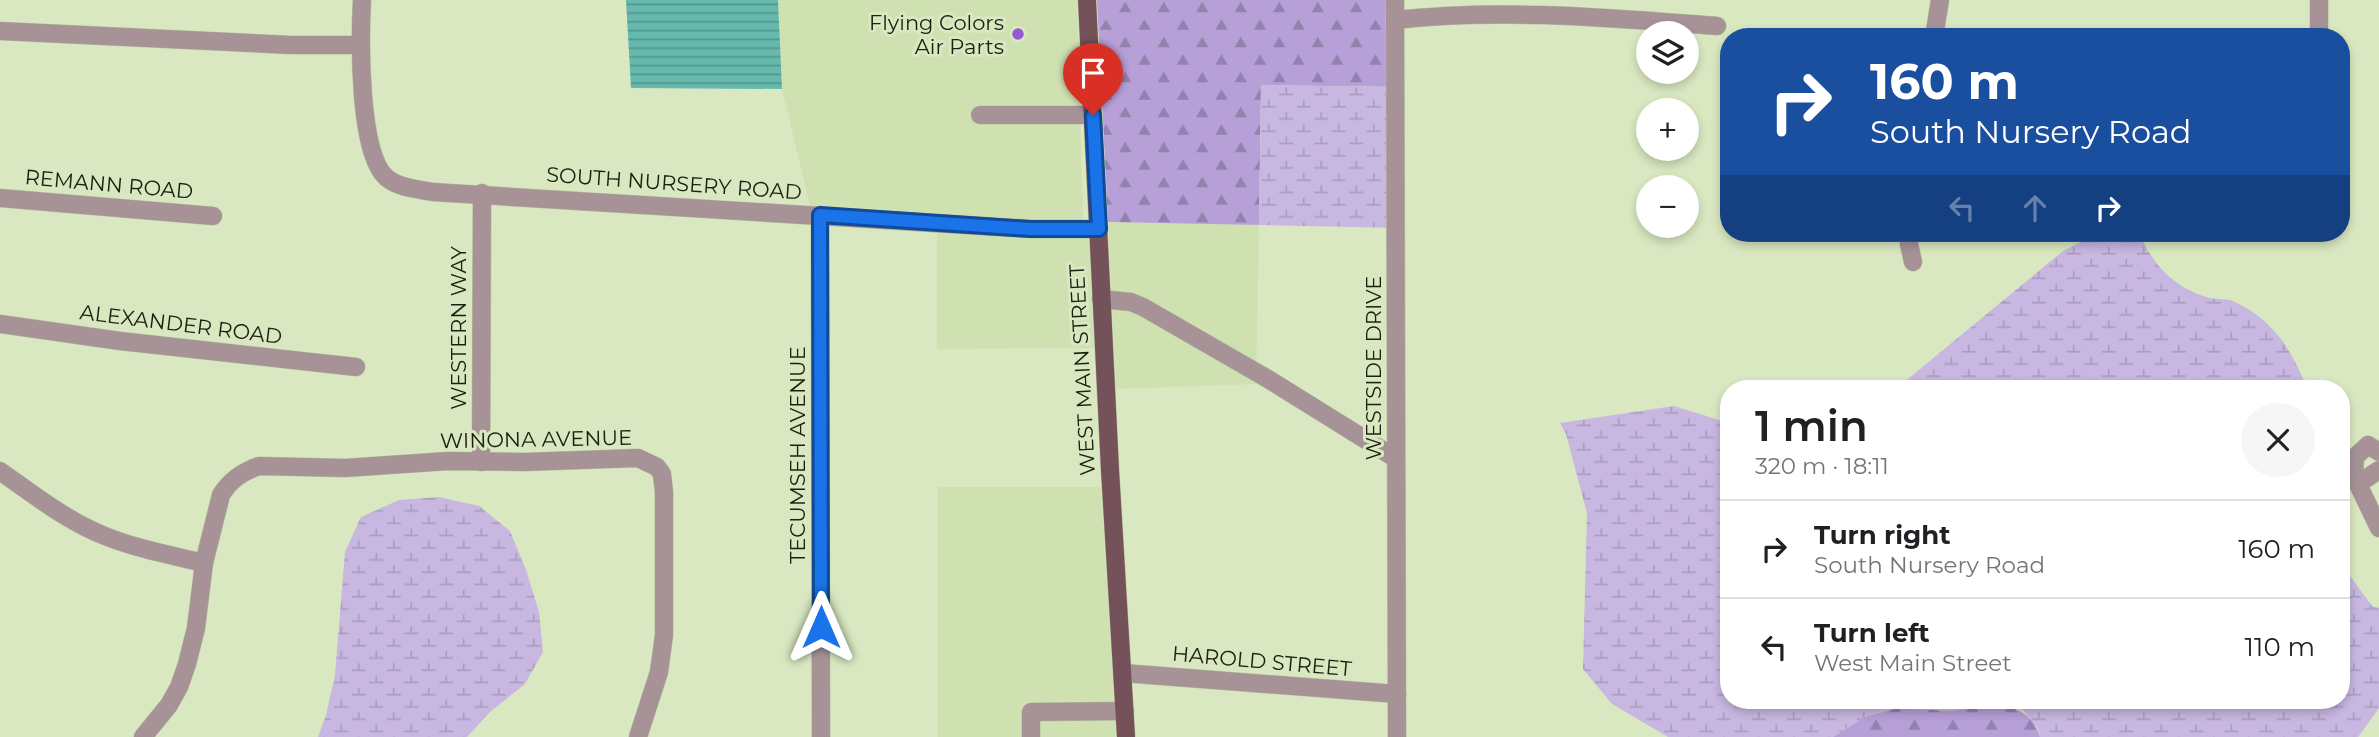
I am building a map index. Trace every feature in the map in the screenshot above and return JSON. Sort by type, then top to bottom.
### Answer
[{"type":"main road","name":"WEST MAIN STREET","points":[[1087,0],[1126,737]]},
{"type":"street","name":"SOUTH NURSERY ROAD","points":[[362,0],[360,45],[366,124],[379,170],[389,180],[412,188],[1030,229],[1099,229]]},
{"type":"street","name":"WESTSIDE DRIVE","points":[[1395,0],[1397,737]]},
{"type":"street","points":[[1935,28],[1940,0]]},
{"type":"street","points":[[2319,0],[2319,28]]},
{"type":"street","points":[[1395,20],[1434,16],[1570,15],[1717,26]]},
{"type":"street","points":[[0,31],[291,45],[360,45]]},
{"type":"street","points":[[980,115],[1093,115]]},
{"type":"street","name":"WESTERN WAY","points":[[481,462],[482,193]]},
{"type":"street","name":"REMANN ROAD","points":[[0,198],[213,216]]},
{"type":"street","name":"TECUMSEH AVENUE","points":[[820,215],[821,737]]},
{"type":"street","points":[[1909,242],[1913,262]]},
{"type":"street","points":[[1101,299],[1132,302],[1143,307],[1268,379],[1395,458]]},
{"type":"street","name":"ALEXANDER ROAD","points":[[0,324],[356,367]]},
{"type":"street","points":[[2379,452],[2368,445],[2355,457],[2354,476],[2379,528]]},
{"type":"street","name":"WINONA AVENUE","points":[[143,737],[169,705],[187,664],[196,628],[204,563],[221,495],[227,485],[247,470],[260,466],[345,468],[448,461],[638,458],[657,467],[662,474],[664,635],[659,672],[638,737]]},
{"type":"street","points":[[2358,484],[2379,470]]},
{"type":"street","points":[[0,471],[50,507],[105,536],[146,550],[204,563]]},
{"type":"street","name":"HAROLD STREET","points":[[1123,673],[1397,694]]},
{"type":"street","points":[[1031,737],[1031,712],[1125,711]]},
{"type":"shaded area","points":[[778,0],[1077,0],[1083,221],[1088,221],[1094,348],[937,349],[937,213],[810,206],[782,89]]},
{"type":"shaded area","points":[[1108,222],[1259,225],[1256,384],[1116,389]]},
{"type":"shaded area","points":[[938,487],[1101,487],[1116,737],[938,737]]},
{"type":"green space","points":[[1097,0],[1399,0],[1400,87],[1261,85],[1259,225],[1108,222]]},
{"type":"green space","points":[[1261,85],[1400,87],[1402,228],[1259,225]]},
{"type":"green space","points":[[2080,242],[2143,242],[2157,264],[2185,288],[2210,298],[2233,301],[2260,317],[2287,348],[2303,380],[1907,380],[2063,251]]},
{"type":"green space","points":[[1674,406],[1720,420],[1720,709],[1893,709],[1864,717],[1833,737],[1668,737],[1612,704],[1583,669],[1587,513],[1566,434],[1560,423]]},
{"type":"green space","points":[[439,497],[479,506],[510,531],[539,612],[543,652],[525,684],[491,711],[467,737],[318,737],[335,675],[345,552],[361,517],[399,500]]},
{"type":"green space","points":[[2350,576],[2372,606],[2379,608],[2379,708],[2358,737],[2040,737],[2038,728],[2020,709],[2350,709]]},
{"type":"green space","points":[[1893,709],[2015,709],[2031,719],[2040,737],[1833,737],[1864,717]]},
{"type":"green space","points":[[1915,709],[1966,709],[1951,711]]},
{"type":"water","points":[[626,0],[778,0],[782,89],[631,88]]},
{"type":"place","name":"Flying Colors Air Parts","points":[[1018,34]]},
{"type":"route","points":[[821,627],[820,215],[1030,229],[1099,229],[1093,115]]}]
